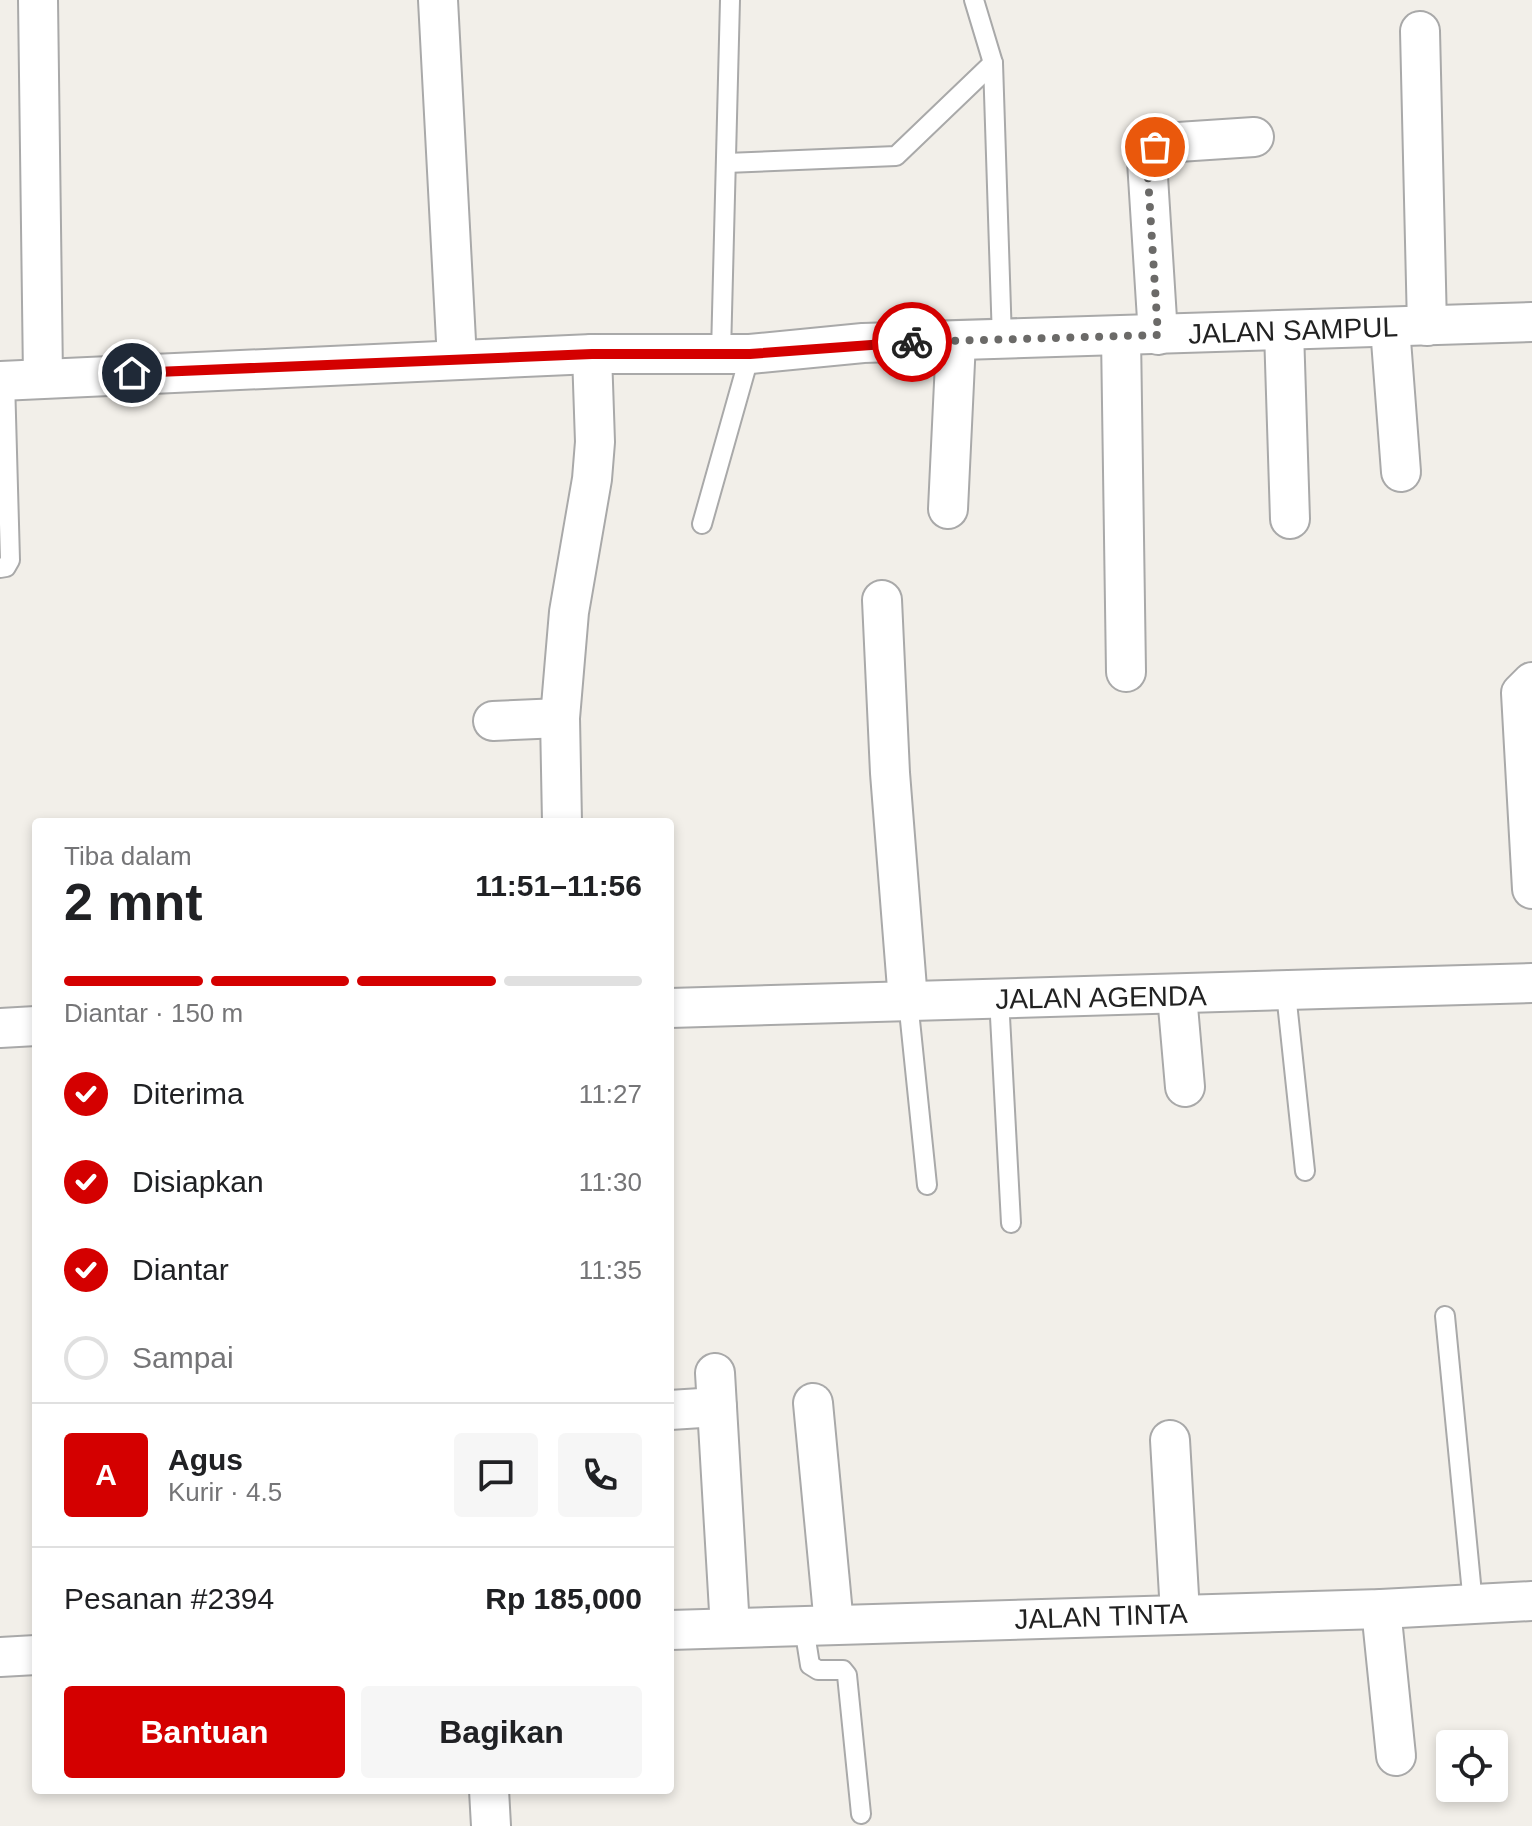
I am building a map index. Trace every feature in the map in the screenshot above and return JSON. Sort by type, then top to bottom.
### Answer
[{"type":"street","points":[[38,0],[43,377]]},
{"type":"street","points":[[438,0],[457,360]]},
{"type":"street","points":[[1401,472],[1420,31]]},
{"type":"street","points":[[1126,672],[1147,161],[1149,153],[1163,143],[1254,137]]},
{"type":"street","name":"JALAN SAMPUL","points":[[2,380],[592,354],[735,353],[863,343],[1532,322]]},
{"type":"street","points":[[1284,331],[1290,519]]},
{"type":"street","points":[[948,509],[956,341]]},
{"type":"street","points":[[562,818],[560,718],[569,612],[592,479],[595,442],[592,354]]},
{"type":"street","points":[[882,600],[890,773],[908,1001]]},
{"type":"street","points":[[1532,682],[1521,693],[1532,889]]},
{"type":"street","points":[[493,721],[560,718]]},
{"type":"street","name":"JALAN AGENDA","points":[[674,1008],[1286,993],[1532,983]]},
{"type":"street","points":[[1177,995],[1185,1087]]},
{"type":"street","points":[[0,1028],[32,1026]]},
{"type":"street","points":[[674,1408],[716,1390],[730,1628]]},
{"type":"street","points":[[813,1403],[819,1626]]},
{"type":"street","points":[[1170,1440],[1180,1613]]},
{"type":"street","name":"JALAN TINTA","points":[[674,1630],[1381,1609],[1532,1601]]},
{"type":"street","points":[[1381,1609],[1396,1756]]},
{"type":"street","points":[[0,1657],[32,1655]]},
{"type":"street","points":[[489,1794],[491,1826]]},
{"type":"lane","points":[[702,524],[735,353],[726,163],[730,0]]},
{"type":"lane","points":[[974,0],[993,63],[1002,340]]},
{"type":"lane","points":[[726,163],[896,156],[993,63]]},
{"type":"lane","points":[[0,568],[10,560],[2,380]]},
{"type":"lane","points":[[1286,993],[1305,1171]]},
{"type":"lane","points":[[999,998],[1011,1223]]},
{"type":"lane","points":[[908,1001],[927,1185]]},
{"type":"lane","points":[[1445,1316],[1473,1604]]},
{"type":"lane","points":[[819,1626],[810,1665],[818,1670],[843,1670],[847,1675],[861,1814]]},
{"type":"way so far","points":[[912,342],[1158,335],[1147,161],[1155,147]]},
{"type":"route","points":[[132,373],[592,354],[750,354],[863,343],[912,342]]}]
